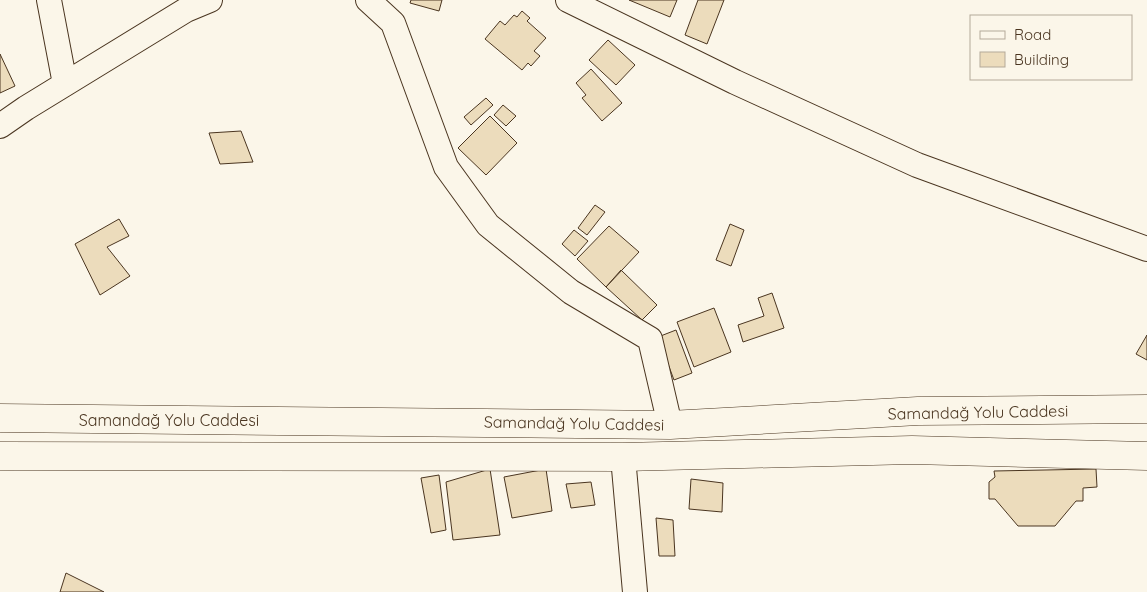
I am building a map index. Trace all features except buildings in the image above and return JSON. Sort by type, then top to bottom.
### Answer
[{"type":"highway","name":"Samandağ Yolu Caddesi","points":[[0,418],[670,425],[918,412],[1147,409]]},
{"type":"highway","name":"Samandağ Yolu Caddesi","points":[[0,456],[624,457],[912,450],[1147,456]]},
{"type":"street","points":[[49,0],[65,84]]},
{"type":"street","points":[[0,126],[186,10],[210,0]]},
{"type":"street","points":[[368,0],[393,24],[446,167],[488,226],[571,292],[650,339],[670,425]]},
{"type":"street","points":[[568,0],[735,82],[917,166],[1147,249]]},
{"type":"street","points":[[624,457],[635,592]]}]
